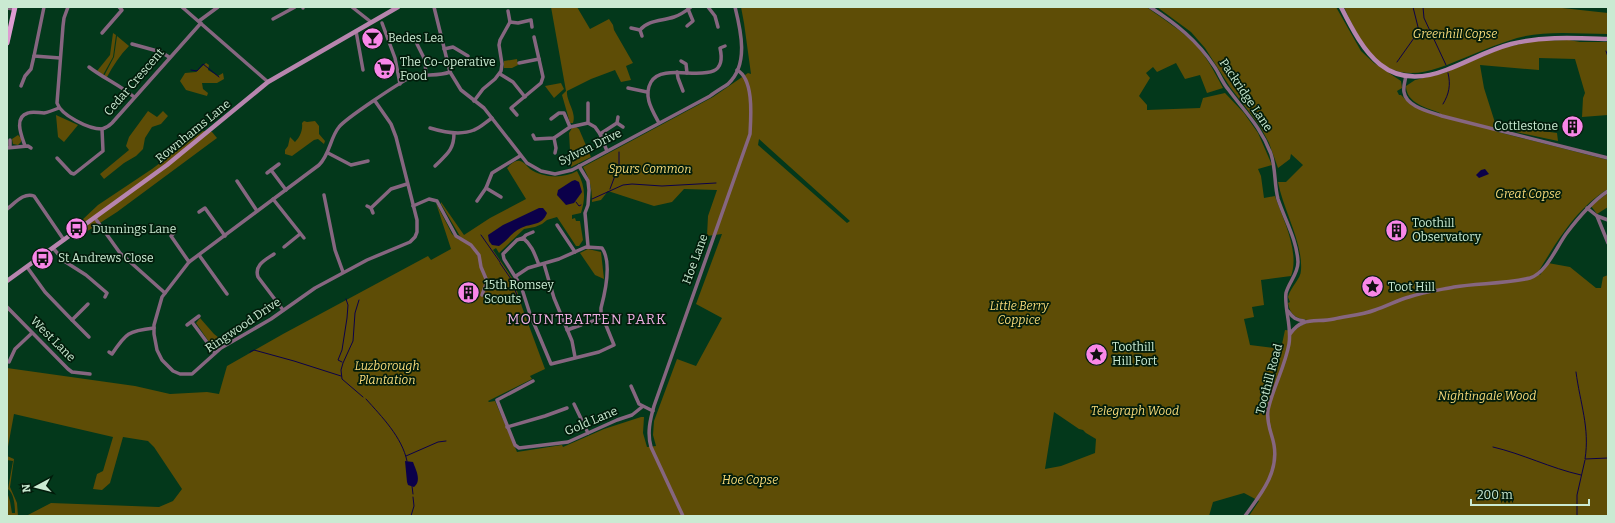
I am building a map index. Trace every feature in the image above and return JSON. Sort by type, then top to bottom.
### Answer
[{"type":"main road","points":[[7,43],[14,8]]},
{"type":"street","points":[[21,86],[25,76],[31,69],[44,7]]},
{"type":"street","points":[[25,146],[19,132],[21,120],[25,114],[46,112],[59,108],[57,96],[60,58],[64,18],[68,7]]},
{"type":"street","points":[[182,7],[268,82]]},
{"type":"street","name":"Cedar Crescent","points":[[59,108],[71,118],[89,126],[102,129],[109,126],[200,22],[218,7]]},
{"type":"street","points":[[273,19],[295,7]]},
{"type":"street","points":[[352,7],[372,22]]},
{"type":"street","name":"Rownhams Lane","points":[[7,281],[96,218],[167,165],[268,82],[398,7]]},
{"type":"street","name":"Sylvan Drive","points":[[434,7],[450,72],[461,90],[484,108],[520,156],[527,163],[541,171],[555,174],[564,173],[579,166],[710,96],[729,83],[737,70]]},
{"type":"street","points":[[708,7],[715,16],[718,27]]},
{"type":"street","points":[[735,7],[741,32],[741,46],[737,70]]},
{"type":"street","name":"Packridge Lane","points":[[1150,7],[1177,25],[1199,46],[1215,66],[1227,88],[1255,123],[1266,142],[1275,170],[1278,198],[1290,230],[1298,263],[1295,275],[1287,291],[1286,298],[1288,310]]},
{"type":"street","points":[[1341,7],[1356,37],[1368,54],[1383,67],[1394,73],[1406,76],[1420,77],[1434,74],[1491,50],[1528,40],[1557,38],[1608,39]]},
{"type":"street","points":[[7,8],[14,8]]},
{"type":"street","points":[[102,33],[122,8]]},
{"type":"street","points":[[631,28],[640,30],[652,22],[674,17],[689,8],[693,21],[687,26]]},
{"type":"street","points":[[474,101],[483,89],[500,74],[502,64],[499,45],[500,40],[510,22],[508,11]]},
{"type":"street","points":[[707,16],[711,12]]},
{"type":"street","points":[[37,14],[42,15]]},
{"type":"street","points":[[530,14],[532,27]]},
{"type":"street","points":[[279,16],[282,20]]},
{"type":"street","points":[[510,22],[518,23],[531,20]]},
{"type":"street","points":[[382,23],[395,58],[400,84]]},
{"type":"street","points":[[640,30],[642,36]]},
{"type":"street","points":[[356,31],[363,70]]},
{"type":"street","points":[[507,111],[541,83],[543,77],[534,37]]},
{"type":"street","points":[[132,44],[161,52],[169,58]]},
{"type":"street","points":[[417,44],[425,60],[426,76]]},
{"type":"street","points":[[716,49],[725,46]]},
{"type":"street","points":[[444,49],[453,47],[457,48],[468,56]]},
{"type":"street","points":[[659,123],[651,107],[647,92],[652,80],[657,75],[666,72],[705,74],[716,69],[721,61],[720,48]]},
{"type":"street","points":[[34,56],[60,58]]},
{"type":"street","points":[[687,73],[687,66],[683,62],[688,58]]},
{"type":"street","points":[[519,63],[539,59]]},
{"type":"street","points":[[88,67],[105,79],[123,88],[134,97]]},
{"type":"street","points":[[90,75],[93,70]]},
{"type":"street","name":"Hoe Lane","points":[[683,516],[649,440],[649,429],[653,411],[750,134],[752,115],[748,81],[743,73],[737,70]]},
{"type":"street","name":"Ringwood Drive","points":[[375,101],[393,130],[418,228],[412,240],[343,272],[315,288],[215,353],[199,370],[192,374],[184,375],[176,373],[168,368],[155,345],[154,328],[159,304],[165,293],[189,262],[320,164],[328,153],[340,126],[369,105],[400,84],[410,78],[439,76],[450,72]]},
{"type":"street","points":[[677,72],[678,80],[683,91]]},
{"type":"street","points":[[500,74],[513,82],[525,97]]},
{"type":"street","points":[[1406,76],[1404,89],[1405,95],[1408,100],[1422,109],[1442,116],[1608,158]]},
{"type":"street","points":[[628,88],[647,92]]},
{"type":"street","points":[[588,103],[588,123]]},
{"type":"street","points":[[512,108],[517,115]]},
{"type":"street","points":[[551,119],[559,113],[564,113],[570,127]]},
{"type":"street","points":[[600,134],[617,122],[618,117]]},
{"type":"street","points":[[430,128],[444,132],[474,130],[492,118]]},
{"type":"street","points":[[617,122],[623,127]]},
{"type":"street","points":[[533,135],[535,139],[554,138],[570,127],[588,123],[595,127],[600,134],[607,151]]},
{"type":"street","points":[[57,158],[74,174],[103,151],[102,129]]},
{"type":"street","points":[[14,134],[19,132]]},
{"type":"street","points":[[435,166],[440,158],[453,147],[454,132]]},
{"type":"street","points":[[554,138],[556,148],[555,153]]},
{"type":"street","points":[[10,140],[9,148],[25,146],[31,148]]},
{"type":"street","points":[[328,153],[351,165],[368,161]]},
{"type":"street","points":[[477,201],[486,188],[492,174],[520,156]]},
{"type":"street","points":[[266,173],[279,164]]},
{"type":"street","points":[[579,166],[588,181],[588,205],[585,213],[588,246]]},
{"type":"street","points":[[271,170],[286,190]]},
{"type":"street","points":[[237,181],[257,212]]},
{"type":"street","points":[[371,208],[391,188],[407,184]]},
{"type":"street","points":[[486,188],[495,192],[501,197]]},
{"type":"street","points":[[1288,310],[1297,320],[1325,321],[1376,310],[1409,297],[1437,290],[1532,277],[1540,273],[1565,235],[1587,208],[1608,191]]},
{"type":"street","points":[[7,209],[25,196],[30,194],[34,196],[64,240]]},
{"type":"street","points":[[324,194],[335,250],[343,272]]},
{"type":"street","points":[[273,200],[304,238]]},
{"type":"street","points":[[413,206],[427,200],[435,200],[439,204],[456,236],[470,245],[477,252],[481,267],[488,281],[482,295]]},
{"type":"street","points":[[199,212],[206,206],[225,236]]},
{"type":"street","points":[[367,206],[371,208],[373,213]]},
{"type":"street","points":[[1587,208],[1598,216],[1608,220]]},
{"type":"street","points":[[1598,216],[1608,243]]},
{"type":"street","points":[[96,218],[120,253],[165,293]]},
{"type":"street","points":[[557,225],[575,252]]},
{"type":"street","points":[[516,276],[528,268],[544,264],[588,246],[602,248],[605,256],[607,278],[601,308],[602,317],[614,344],[599,352],[551,364],[531,318],[521,286],[504,259],[503,254],[517,240],[534,232]]},
{"type":"street","points":[[284,247],[293,243],[300,234]]},
{"type":"street","points":[[167,238],[172,235],[189,262]]},
{"type":"street","points":[[523,238],[528,242],[539,265]]},
{"type":"street","points":[[52,248],[64,261],[86,275],[107,294]]},
{"type":"street","points":[[274,254],[258,266],[257,274],[283,310]]},
{"type":"street","points":[[199,255],[227,294]]},
{"type":"street","points":[[269,257],[272,261]]},
{"type":"street","points":[[544,264],[554,298],[572,341],[576,357]]},
{"type":"street","points":[[27,267],[45,292],[89,336]]},
{"type":"street","points":[[72,320],[88,304]]},
{"type":"street","name":"West Lane","points":[[7,307],[72,372],[90,374]]},
{"type":"street","name":"Toothill Road","points":[[1245,516],[1263,491],[1274,465],[1274,448],[1267,419],[1271,400],[1286,358],[1290,334],[1288,310]]},
{"type":"street","points":[[187,325],[199,316]]},
{"type":"street","points":[[588,323],[602,317]]},
{"type":"street","points":[[1290,334],[1299,324],[1306,321]]},
{"type":"street","points":[[192,322],[215,353]]},
{"type":"street","points":[[567,330],[581,325]]},
{"type":"street","points":[[112,354],[130,332],[154,328]]},
{"type":"street","points":[[9,362],[15,349],[32,333]]},
{"type":"street","name":"Gold Lane","points":[[533,381],[497,400],[515,445],[519,448],[563,443],[632,415],[642,406]]},
{"type":"street","points":[[631,386],[635,398],[642,406],[653,411]]},
{"type":"street","points":[[574,404],[588,434]]},
{"type":"street","points":[[507,426],[545,416],[567,408]]},
{"type":"green space","points":[[551,7],[577,7],[590,29],[609,19],[633,63],[626,66],[631,80],[621,82],[615,70],[591,79],[567,91],[568,99],[574,115],[573,123],[570,123],[562,95],[566,91]]},
{"type":"green space","points":[[741,7],[1148,8],[1178,29],[1195,44],[1214,71],[1223,88],[1207,93],[1200,75],[1185,79],[1176,63],[1157,72],[1153,67],[1146,73],[1150,78],[1139,96],[1147,105],[1147,110],[1200,108],[1203,98],[1225,93],[1244,113],[1258,133],[1272,165],[1258,169],[1261,176],[1264,198],[1275,196],[1286,225],[1292,246],[1293,267],[1291,276],[1261,280],[1264,305],[1252,307],[1254,317],[1244,319],[1250,345],[1281,349],[1285,330],[1294,331],[1307,323],[1307,320],[1294,315],[1290,310],[1288,303],[1290,302],[1288,297],[1289,293],[1301,273],[1301,260],[1296,237],[1278,182],[1286,182],[1303,165],[1291,154],[1290,159],[1278,168],[1269,143],[1260,126],[1230,87],[1205,48],[1191,32],[1157,7],[1336,7],[1361,51],[1374,63],[1401,81],[1402,88],[1397,91],[1399,95],[1401,95],[1408,102],[1440,117],[1440,113],[1413,101],[1409,97],[1406,86],[1415,80],[1444,73],[1503,48],[1516,45],[1535,41],[1569,40],[1580,42],[1608,42],[1608,115],[1582,117],[1583,98],[1585,93],[1575,59],[1539,58],[1539,70],[1480,65],[1484,88],[1498,132],[1608,160],[1608,189],[1576,216],[1559,238],[1537,274],[1540,275],[1548,263],[1570,267],[1596,288],[1601,288],[1603,277],[1608,275],[1608,516],[1249,516],[1259,501],[1244,493],[1213,502],[1209,516],[26,516],[51,503],[159,507],[173,501],[182,489],[154,447],[148,441],[123,437],[110,483],[102,490],[93,489],[97,474],[103,471],[113,437],[14,414],[7,452],[7,368],[135,386],[170,394],[207,392],[219,394],[227,366],[428,256],[431,260],[451,249],[436,203],[452,234],[459,240],[461,238],[441,202],[464,235],[490,218],[526,199],[507,168],[516,161],[523,162],[535,172],[547,176],[566,175],[577,171],[582,181],[584,202],[581,213],[572,215],[572,219],[575,218],[576,221],[580,221],[583,240],[579,246],[576,246],[557,217],[547,220],[535,227],[524,229],[499,253],[496,248],[493,250],[514,281],[545,369],[530,376],[532,379],[488,401],[495,401],[517,452],[562,445],[563,447],[604,429],[641,417],[644,417],[643,433],[647,447],[656,446],[653,435],[654,421],[677,359],[696,366],[722,318],[696,304],[722,234],[707,236],[708,216],[717,190],[684,189],[672,202],[654,206],[608,191],[601,200],[592,202],[590,184],[583,167],[713,97],[748,73],[751,74]],"holes":[[[759,139],[850,221],[847,223],[758,145]],[[1054,412],[1096,439],[1095,453],[1061,466],[1045,469]]]},
{"type":"green space","name":"Greenhill Copse","points":[[1344,7],[1553,7],[1608,13],[1608,34],[1551,33],[1517,38],[1443,66],[1418,73],[1405,73],[1393,70],[1381,63],[1370,52],[1352,24]]},
{"type":"green space","points":[[113,33],[116,35],[113,57],[103,75],[97,71],[110,55]]},
{"type":"green space","points":[[117,36],[129,46],[107,77],[104,76],[114,57]]},
{"type":"green space","points":[[517,59],[518,65],[512,68],[504,68],[504,61]]},
{"type":"green space","points":[[206,63],[209,65],[208,70],[218,76],[223,73],[224,79],[217,83],[202,83],[203,89],[208,93],[207,96],[186,90],[180,81],[185,73],[196,72]]},
{"type":"green space","points":[[561,83],[564,89],[554,98],[545,86]]},
{"type":"green space","points":[[148,111],[157,117],[163,111],[168,116],[161,124],[152,127],[145,138],[143,149],[136,156],[124,163],[104,179],[100,174],[129,150],[126,146],[129,137]]},
{"type":"green space","points":[[56,115],[78,125],[64,142],[58,137]]},
{"type":"green space","points":[[304,121],[315,121],[319,126],[319,134],[325,141],[324,144],[318,139],[314,140],[292,156],[285,154],[290,137],[295,142],[297,140],[301,133],[302,123]]},
{"type":"green space","points":[[576,127],[579,129],[591,157],[571,167],[569,133],[572,128]]},
{"type":"green space","points":[[1516,127],[1557,133],[1558,141],[1516,132]]},
{"type":"green space","points":[[203,131],[212,132],[217,138],[117,212],[86,232],[80,222],[98,205],[152,169]]},
{"type":"green space","points":[[18,135],[21,138],[21,142],[18,145],[13,144],[12,139]]},
{"type":"green space","points":[[1608,193],[1608,207],[1597,214],[1591,206]]},
{"type":"green space","points":[[588,249],[601,252],[604,279],[595,275],[580,253]]},
{"type":"green space","points":[[200,318],[214,334],[223,341],[215,347],[212,346],[196,323]]},
{"type":"green space","points":[[7,456],[14,459],[10,487],[17,503],[18,516],[7,516],[7,492],[12,513],[15,513],[13,497],[8,489],[13,461],[7,460]]},
{"type":"shaded area","points":[[1485,169],[1489,174],[1479,178],[1476,175],[1481,170]]},
{"type":"shaded area","points":[[575,180],[579,182],[582,192],[574,203],[566,205],[557,195],[558,190]]},
{"type":"shaded area","points":[[539,208],[543,208],[547,213],[542,220],[536,224],[525,226],[518,230],[499,246],[492,245],[489,241],[488,235],[503,225]]},
{"type":"shaded area","points":[[405,461],[413,462],[417,472],[418,482],[414,487],[408,485]]},
{"type":"waterway","points":[[1397,62],[1419,31],[1413,7]]},
{"type":"waterway","points":[[1423,7],[1424,18],[1446,65]]},
{"type":"waterway","points":[[1606,51],[1608,57]]},
{"type":"waterway","points":[[191,70],[197,71],[203,64],[219,77]]},
{"type":"waterway","points":[[1443,104],[1449,89],[1448,73]]},
{"type":"waterway","points":[[610,189],[619,165],[619,152]]},
{"type":"waterway","points":[[592,199],[623,185],[632,184],[662,186],[716,183]]},
{"type":"waterway","points":[[576,202],[579,206],[581,205]]},
{"type":"waterway","points":[[481,235],[500,262]]},
{"type":"waterway","points":[[500,263],[511,279],[518,298]]},
{"type":"waterway","points":[[342,362],[338,360],[342,350],[347,318],[348,305],[346,299]]},
{"type":"waterway","points":[[359,300],[355,313],[353,341],[341,370],[342,379],[363,397]]},
{"type":"waterway","points":[[250,352],[254,350],[341,376]]},
{"type":"waterway","points":[[1576,372],[1585,426],[1585,459],[1608,458]]},
{"type":"waterway","points":[[366,399],[385,420],[396,436],[401,444],[407,461]]},
{"type":"waterway","points":[[406,456],[438,442],[446,441]]},
{"type":"waterway","points":[[1493,447],[1515,453],[1558,469],[1581,475]]},
{"type":"waterway","points":[[1577,516],[1577,495],[1585,460]]},
{"type":"waterway","points":[[412,486],[413,494]]},
{"type":"waterway","points":[[411,516],[414,506],[413,497]]},
{"type":"place","name":"Bedes Lea","points":[[373,38]]},
{"type":"place","name":"The Co-operative Food","points":[[385,69]]},
{"type":"place","name":"Cottlestone","points":[[1573,126]]},
{"type":"place","name":"Dunnings Lane","points":[[77,229]]},
{"type":"place","name":"Toothill Observatory","points":[[1396,230]]},
{"type":"place","name":"St Andrews Close","points":[[43,258]]},
{"type":"place","name":"Toot Hill","points":[[1373,287]]},
{"type":"place","name":"15th Romsey Scouts","points":[[468,292]]},
{"type":"place","name":"Toothill Hill Fort","points":[[1097,354]]},
{"type":"district","name":"MOUNTBATTEN PARK","points":[[587,319]]},
{"type":"park label","name":"Spurs Common","points":[[650,169]]},
{"type":"park label","name":"Great Copse","points":[[1528,194]]},
{"type":"park label","name":"Little Berry Coppice","points":[[1019,313]]},
{"type":"park label","name":"Luzborough Plantation","points":[[387,373]]},
{"type":"park label","name":"Nightingale Wood","points":[[1487,396]]},
{"type":"park label","name":"Telegraph Wood","points":[[1135,411]]},
{"type":"park label","name":"Hoe Copse","points":[[750,480]]}]
